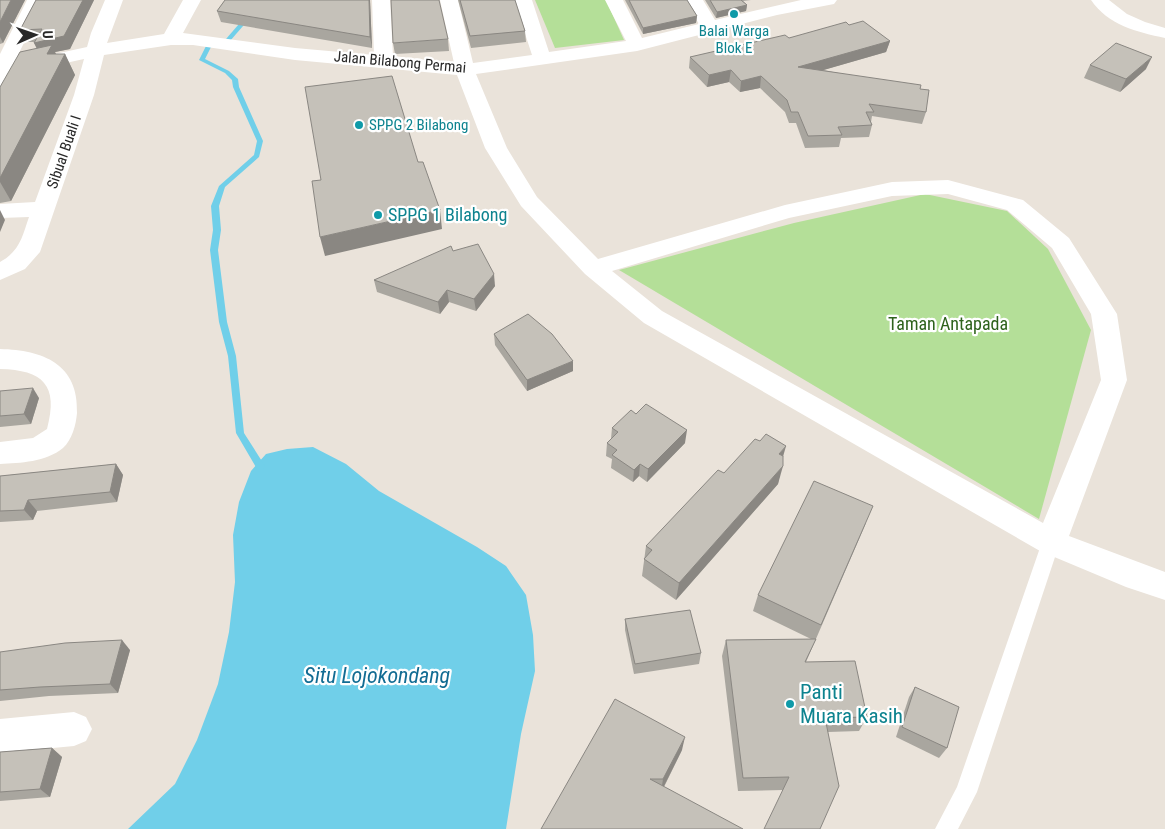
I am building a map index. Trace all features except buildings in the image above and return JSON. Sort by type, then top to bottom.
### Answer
[{"type":"street","points":[[2,75],[9,55],[36,0]]},
{"type":"street","name":"Sibual Buali I","points":[[0,272],[17,263],[28,252],[84,95],[100,33],[114,0]]},
{"type":"street","points":[[170,39],[192,0]]},
{"type":"street","points":[[380,0],[384,61]]},
{"type":"street","points":[[449,0],[465,70],[496,148],[529,201],[593,268],[653,317],[1051,542],[1136,577],[1165,586]]},
{"type":"street","points":[[523,0],[542,58]]},
{"type":"street","points":[[614,0],[637,45]]},
{"type":"street","points":[[694,0],[710,28]]},
{"type":"street","name":"Jalan Bilabong Permai","points":[[2,75],[95,51],[170,39],[207,41],[295,54],[465,70],[637,45],[710,28],[773,5],[828,0]]},
{"type":"street","points":[[1100,0],[1121,18],[1165,33]]},
{"type":"street","points":[[593,268],[785,212],[892,189],[948,187],[1015,205],[1061,242],[1104,314],[1114,380],[1051,542]]},
{"type":"street","points":[[0,211],[44,209]]},
{"type":"street","points":[[0,359],[34,362],[56,375],[65,399],[62,427],[57,437],[36,449],[0,453]]},
{"type":"street","points":[[0,736],[74,729]]},
{"type":"lane","points":[[946,829],[966,792],[1051,542]]},
{"type":"green space","points":[[535,0],[606,0],[624,40],[555,48]]},
{"type":"green space","name":"Taman Antapada","points":[[925,194],[1007,211],[1048,249],[1091,330],[1039,519],[619,270],[794,223]]},
{"type":"water","name":"Situ Lojokondang","points":[[313,447],[346,464],[379,491],[477,547],[506,566],[526,595],[533,635],[535,671],[521,734],[506,829],[128,829],[175,784],[197,740],[218,684],[229,632],[235,582],[233,535],[239,502],[251,471],[266,454],[287,449]]},
{"type":"waterway","points":[[228,40],[247,18]]},
{"type":"waterway","points":[[208,47],[202,60],[227,72],[235,79],[236,87],[260,141],[257,156],[222,186],[215,206],[217,230],[214,250],[223,322],[232,356],[240,433],[260,466]]},
{"type":"place","name":"Balai Warga Blok E","points":[[734,14]]},
{"type":"place","name":"SPPG 2 Bilabong","points":[[359,125]]},
{"type":"place","name":"SPPG 1 Bilabong","points":[[378,215]]},
{"type":"place","name":"Panti Muara Kasih","points":[[790,704]]}]
